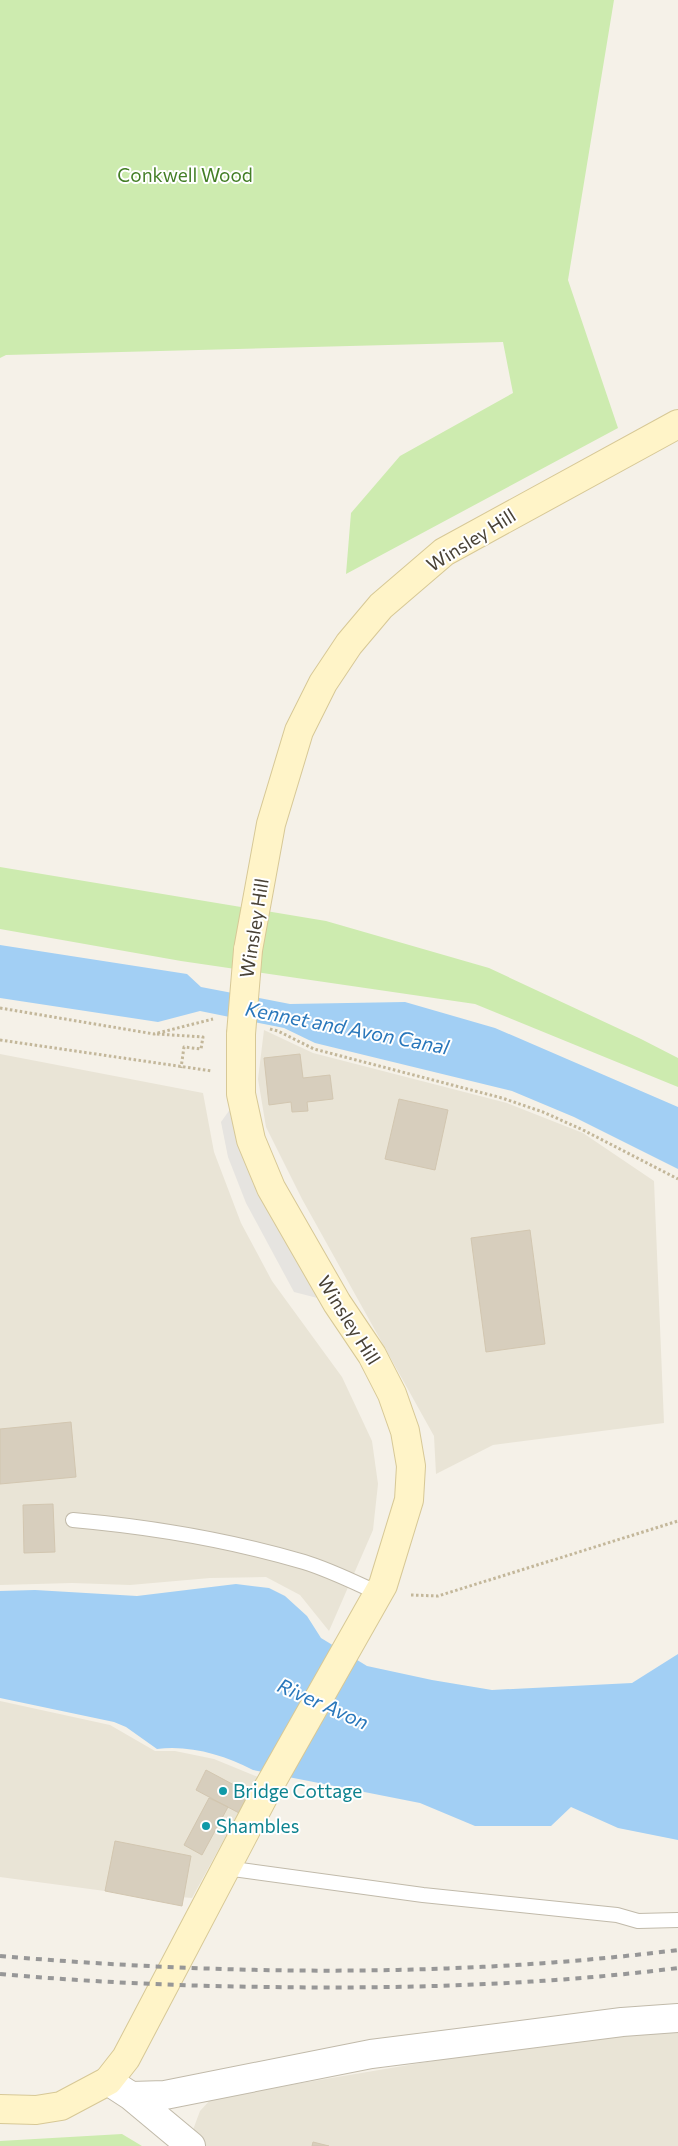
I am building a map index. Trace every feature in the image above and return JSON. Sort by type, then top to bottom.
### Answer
[{"type":"main road","name":"Winsley Hill","points":[[108,2081],[126,2058],[142,2030],[268,1788],[380,1589],[409,1500],[411,1466],[405,1431],[392,1394],[372,1355],[337,1303],[271,1188],[251,1140],[241,1094],[251,1031],[248,950],[271,824],[299,731],[323,683],[349,644],[381,606],[444,552],[678,424]]},
{"type":"main road","points":[[0,2109],[36,2110],[61,2106],[108,2081]]},
{"type":"street","points":[[131,2096],[165,2094],[371,2054],[622,2022],[678,2018]]},
{"type":"street","points":[[108,2081],[131,2096],[191,2146]]},
{"type":"lane","points":[[73,1520],[151,1527],[195,1535],[304,1562],[380,1589]]},
{"type":"lane","points":[[226,1868],[423,1895],[617,1915],[638,1921],[678,1920]]},
{"type":"path","points":[[0,1008],[154,1034],[203,1037],[201,1049],[184,1047],[181,1068],[0,1040]]},
{"type":"path","points":[[154,1034],[217,1018]]},
{"type":"path","points":[[251,1031],[278,1031],[314,1049],[502,1098],[543,1112],[583,1130],[678,1179]]},
{"type":"path","points":[[380,1589],[401,1594],[438,1596],[678,1521]]},
{"type":"shaded area","points":[[264,1030],[313,1053],[507,1103],[583,1133],[654,1181],[664,1423],[493,1445],[436,1474],[434,1436],[302,1199],[266,1127],[258,1079]]},
{"type":"shaded area","points":[[0,1054],[203,1093],[214,1152],[241,1223],[272,1281],[342,1377],[372,1441],[378,1484],[373,1530],[329,1631],[300,1595],[266,1577],[210,1578],[130,1585],[72,1583],[0,1585]]},
{"type":"shaded area","points":[[241,1094],[337,1303],[294,1292],[246,1203],[228,1157],[221,1122]]},
{"type":"shaded area","points":[[0,1701],[110,1725],[155,1751],[175,1751],[214,1759],[258,1777],[192,1898],[105,1891],[0,1877]]},
{"type":"shaded area","points":[[678,2030],[678,2146],[187,2146],[200,2111],[212,2098],[582,2036]]},
{"type":"green space","name":"Conkwell Wood","points":[[0,0],[614,0],[568,280],[618,428],[346,574],[351,513],[400,456],[513,393],[503,342],[6,355],[0,358]]},
{"type":"green space","points":[[0,867],[326,921],[489,968],[678,1058],[678,1087],[475,1004],[181,961],[0,929]]},
{"type":"green space","points":[[122,2134],[142,2146],[0,2146],[0,2141]]},
{"type":"water","name":"Kennet and Avon Canal","points":[[0,945],[187,974],[201,987],[290,1004],[405,1002],[495,1028],[678,1107],[678,1169],[574,1117],[512,1091],[315,1043],[284,1028],[200,1011],[158,1022],[0,998]]},
{"type":"water","name":"River Avon","points":[[236,1584],[269,1588],[285,1596],[307,1616],[321,1638],[367,1666],[492,1690],[632,1683],[678,1654],[678,1840],[618,1828],[571,1807],[551,1826],[475,1826],[420,1803],[253,1770],[206,1752],[182,1748],[157,1749],[126,1727],[114,1722],[0,1698],[0,1591],[35,1590],[137,1596]]},
{"type":"building","points":[[300,1054],[303,1078],[330,1075],[333,1099],[307,1102],[308,1111],[292,1112],[291,1102],[269,1105],[264,1058]]},
{"type":"building","points":[[399,1099],[448,1110],[435,1170],[385,1159]]},
{"type":"building","points":[[530,1230],[545,1344],[486,1352],[471,1238]]},
{"type":"building","points":[[71,1422],[76,1477],[0,1484],[0,1429]]},
{"type":"building","points":[[53,1504],[55,1552],[24,1553],[23,1505]]},
{"type":"building","name":"Bridge Cottage","points":[[206,1770],[249,1793],[239,1813],[196,1790]]},
{"type":"building","name":"Shambles","points":[[209,1798],[228,1807],[202,1855],[184,1845]]},
{"type":"building","points":[[115,1841],[191,1856],[182,1906],[105,1891]]},
{"type":"building","points":[[313,2142],[329,2146],[312,2146]]},
{"type":"railway","points":[[0,1956],[169,1967],[339,1971],[509,1965],[678,1950]]},
{"type":"railway","points":[[0,1974],[167,1985],[371,1987],[525,1982],[678,1968]]},
{"type":"place","name":"Bridge Cottage","points":[[223,1791]]},
{"type":"place","name":"Shambles","points":[[206,1826]]}]
